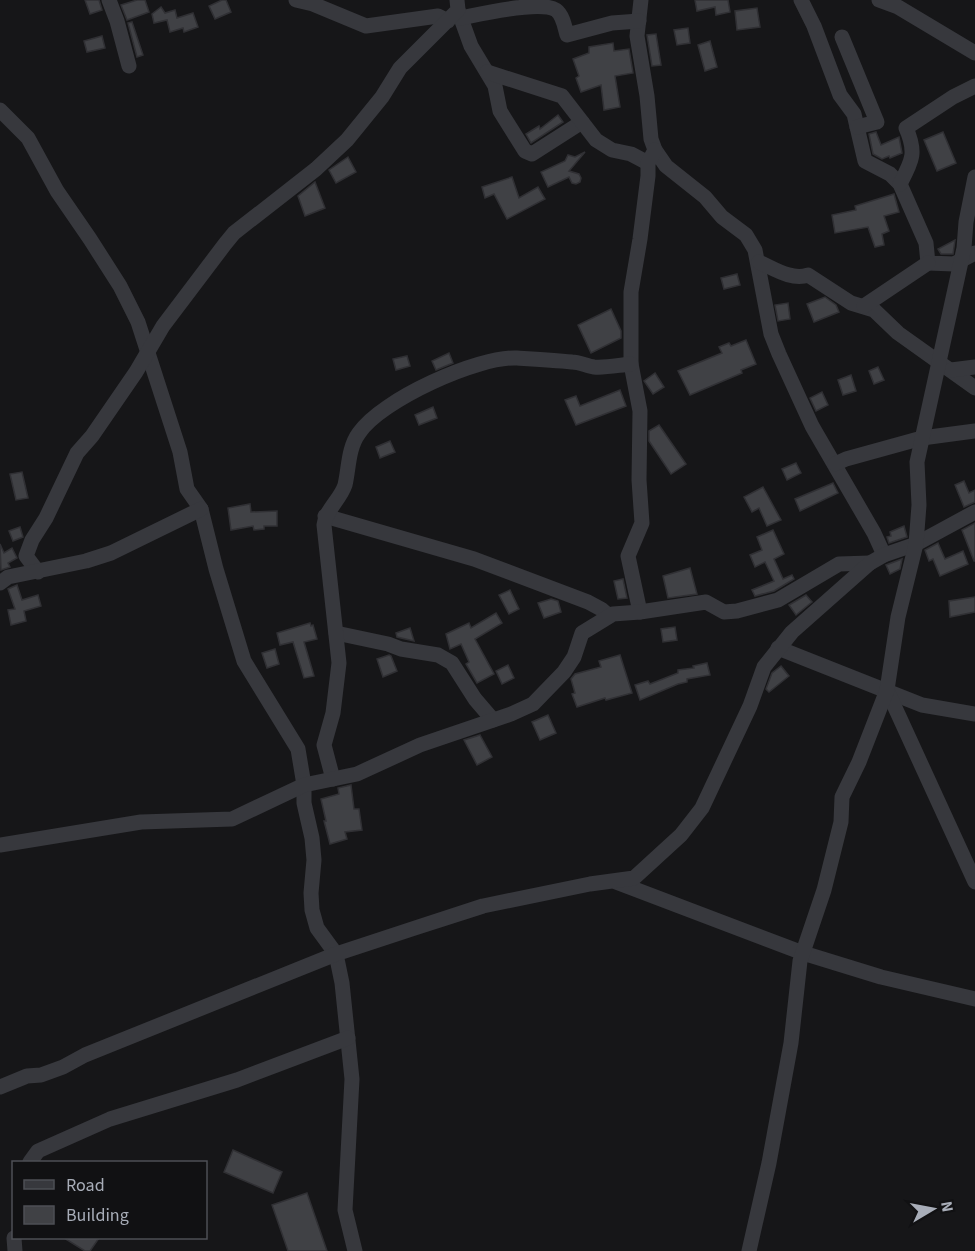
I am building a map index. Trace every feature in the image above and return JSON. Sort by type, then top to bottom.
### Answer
[{"type":"street","points":[[109,0],[129,66]]},
{"type":"street","points":[[296,0],[313,4],[366,26],[456,12],[532,4],[556,9],[561,15],[567,35],[612,23],[639,21]]},
{"type":"street","points":[[640,612],[628,556],[642,523],[639,480],[640,411],[631,364],[631,284],[640,239],[651,157],[647,96],[637,36],[641,0]]},
{"type":"street","points":[[801,0],[814,26],[840,95],[854,114],[865,161],[890,174],[900,184],[926,243],[928,263]]},
{"type":"street","points":[[879,0],[898,7],[975,53]]},
{"type":"street","points":[[456,12],[471,46],[495,86],[500,111],[525,151],[532,154],[582,122]]},
{"type":"street","points":[[38,572],[26,556],[32,540],[46,518],[77,453],[93,436],[136,372],[163,326],[234,233],[316,169],[347,140],[382,97],[400,68],[456,12]]},
{"type":"street","points":[[842,37],[877,122],[857,128]]},
{"type":"street","points":[[487,72],[562,96],[596,140],[612,150],[651,157],[666,166],[705,197],[722,217],[746,235],[759,262],[771,334],[812,426],[874,533],[884,555]]},
{"type":"street","points":[[900,184],[910,164],[914,145],[906,128],[953,97],[975,86]]},
{"type":"street","points":[[0,110],[28,138],[57,191],[120,286],[138,322],[180,452],[187,489],[201,509],[216,569],[244,661],[298,749],[304,785],[304,803],[313,846],[311,893],[314,920],[336,954],[342,983],[352,1079],[345,1210],[355,1251]]},
{"type":"street","points":[[749,1251],[769,1163],[791,1043],[798,968],[827,878],[841,822],[842,797],[859,762],[886,690],[898,617],[916,544],[919,505],[917,462],[944,366],[975,177]]},
{"type":"street","points":[[864,306],[928,263],[954,264],[975,253]]},
{"type":"street","points":[[759,262],[791,276],[801,278],[807,274],[851,303],[874,310],[890,326],[975,388]]},
{"type":"street","points":[[333,779],[324,745],[333,713],[339,663],[324,525],[325,516],[344,487],[347,462],[357,434],[371,418],[401,398],[466,367],[496,359],[574,362],[595,367],[631,364]]},
{"type":"street","points":[[944,366],[975,367]]},
{"type":"street","points":[[835,464],[922,438],[975,431]]},
{"type":"street","points":[[0,583],[8,577],[86,561],[111,553],[201,509]]},
{"type":"street","points":[[0,1087],[27,1076],[41,1075],[63,1067],[85,1055],[336,954],[483,906],[590,884],[634,878],[681,835],[702,808],[750,706],[764,667],[792,632],[870,563],[884,555],[916,544],[975,512]]},
{"type":"street","points":[[325,516],[474,559],[588,602],[602,609],[609,616]]},
{"type":"street","points":[[0,845],[141,822],[232,819],[304,785],[357,774],[420,745],[533,704],[564,672],[574,657],[582,633],[613,614],[706,602],[724,612],[737,611],[778,600],[839,564],[870,563]]},
{"type":"street","points":[[336,633],[401,649],[438,655],[452,663],[475,699],[493,720]]},
{"type":"street","points":[[778,648],[922,705],[975,714]]},
{"type":"street","points":[[886,690],[975,882]]},
{"type":"street","points":[[614,881],[803,953],[880,977],[975,999]]},
{"type":"street","points":[[31,1161],[38,1151],[110,1119],[237,1080],[348,1038]]},
{"type":"building","points":[[85,0],[99,0],[102,10],[90,14]]},
{"type":"building","points":[[145,0],[149,12],[127,20],[121,5]]},
{"type":"building","points":[[226,0],[231,12],[215,19],[209,6]]},
{"type":"building","points":[[695,0],[728,0],[730,12],[716,15],[715,7],[697,11]]},
{"type":"building","points":[[161,7],[165,13],[175,10],[177,18],[193,13],[198,27],[184,32],[183,28],[170,32],[167,20],[154,23],[152,14]]},
{"type":"building","points":[[757,8],[760,27],[737,30],[735,11]]},
{"type":"building","points":[[132,22],[143,55],[137,57],[128,23]]},
{"type":"building","points":[[688,28],[690,43],[677,45],[674,30]]},
{"type":"building","points":[[656,34],[661,65],[652,66],[647,35]]},
{"type":"building","points":[[102,36],[105,48],[87,52],[84,41]]},
{"type":"building","points":[[710,41],[717,67],[705,71],[698,45]]},
{"type":"building","points":[[613,43],[614,51],[629,49],[633,73],[615,76],[620,107],[604,110],[601,85],[581,92],[576,78],[579,76],[573,59],[589,53],[589,47]]},
{"type":"building","points":[[558,115],[563,122],[531,143],[526,134],[539,126],[540,129]]},
{"type":"building","points":[[876,132],[881,145],[899,137],[902,153],[882,159],[873,154],[869,134]]},
{"type":"building","points":[[943,132],[956,163],[937,171],[924,140]]},
{"type":"building","points":[[585,152],[569,171],[579,174],[580,182],[572,183],[569,177],[548,187],[541,172],[565,161],[568,155],[575,157]]},
{"type":"building","points":[[348,157],[356,172],[336,183],[329,170]]},
{"type":"building","points":[[512,177],[519,198],[538,187],[545,199],[507,219],[494,194],[485,198],[482,187]]},
{"type":"building","points":[[315,182],[325,208],[305,216],[298,196]]},
{"type":"building","points":[[894,194],[899,212],[884,216],[889,231],[882,234],[884,245],[875,247],[868,227],[835,233],[832,215],[856,210],[855,206]]},
{"type":"building","points":[[955,240],[953,254],[941,254],[938,249]]},
{"type":"building","points":[[737,274],[740,285],[724,289],[721,278]]},
{"type":"building","points":[[825,297],[836,305],[839,312],[814,322],[807,304]]},
{"type":"building","points":[[788,303],[790,319],[778,321],[775,305]]},
{"type":"building","points":[[611,309],[621,331],[621,338],[591,353],[578,325]]},
{"type":"building","points":[[746,340],[756,364],[741,370],[742,373],[690,395],[678,371],[722,353],[719,347],[729,343],[731,346]]},
{"type":"building","points":[[449,353],[453,363],[436,370],[432,361]]},
{"type":"building","points":[[407,356],[410,366],[396,370],[393,359]]},
{"type":"building","points":[[878,367],[884,380],[874,384],[869,371]]},
{"type":"building","points":[[655,373],[664,387],[653,394],[644,381]]},
{"type":"building","points":[[851,375],[856,391],[843,395],[838,380]]},
{"type":"building","points":[[620,390],[626,406],[576,425],[565,400],[576,396],[580,406]]},
{"type":"building","points":[[822,392],[828,405],[816,411],[810,398]]},
{"type":"building","points":[[433,407],[437,418],[419,425],[415,415]]},
{"type":"building","points":[[659,425],[686,464],[671,474],[649,441],[649,431]]},
{"type":"building","points":[[390,441],[395,452],[380,458],[376,447]]},
{"type":"building","points":[[796,463],[801,473],[787,480],[782,469]]},
{"type":"building","points":[[22,472],[28,498],[16,500],[10,474]]},
{"type":"building","points":[[964,481],[969,493],[975,490],[975,502],[964,507],[955,485]]},
{"type":"building","points":[[833,483],[838,493],[800,511],[795,499]]},
{"type":"building","points":[[763,487],[781,520],[767,526],[759,508],[752,512],[744,497]]},
{"type":"building","points":[[250,504],[251,512],[277,511],[277,526],[264,526],[264,529],[254,530],[253,526],[231,530],[228,508]]},
{"type":"building","points":[[975,523],[975,561],[974,561],[962,530]]},
{"type":"building","points":[[904,526],[907,537],[889,543],[887,537],[891,536],[890,532]]},
{"type":"building","points":[[20,527],[23,537],[13,541],[9,531]]},
{"type":"building","points":[[773,530],[784,554],[774,559],[783,579],[792,575],[794,579],[774,591],[755,596],[752,590],[774,581],[765,562],[755,567],[750,555],[762,550],[757,537]]},
{"type":"building","points":[[938,543],[945,559],[963,551],[968,564],[940,576],[933,559],[929,561],[925,550]]},
{"type":"building","points":[[0,544],[4,553],[12,548],[17,558],[8,563],[10,567],[1,570]]},
{"type":"building","points":[[902,559],[900,569],[890,574],[886,565]]},
{"type":"building","points":[[690,568],[697,594],[668,598],[663,576]]},
{"type":"building","points":[[623,579],[627,598],[618,599],[614,581]]},
{"type":"building","points":[[17,585],[22,600],[38,595],[41,606],[24,611],[26,621],[11,625],[8,610],[15,609],[8,589]]},
{"type":"building","points":[[510,590],[519,609],[509,614],[499,595]]},
{"type":"building","points":[[806,595],[812,602],[796,615],[789,605]]},
{"type":"building","points":[[975,597],[975,612],[950,617],[949,601]]},
{"type":"building","points":[[551,599],[558,601],[561,612],[544,618],[538,603]]},
{"type":"building","points":[[496,613],[502,623],[475,639],[494,674],[477,683],[466,664],[469,662],[461,644],[450,649],[446,634],[469,623],[471,628]]},
{"type":"building","points":[[310,623],[311,626],[313,625],[317,639],[304,642],[314,676],[304,678],[293,642],[280,645],[277,633]]},
{"type":"building","points":[[675,627],[677,640],[663,642],[661,629]]},
{"type":"building","points":[[410,628],[414,641],[397,637],[396,633]]},
{"type":"building","points":[[275,649],[279,664],[267,668],[262,653]]},
{"type":"building","points":[[389,655],[397,671],[383,677],[377,659]]},
{"type":"building","points":[[620,655],[632,693],[606,700],[605,698],[577,707],[572,694],[575,693],[571,679],[575,674],[601,667],[599,661]]},
{"type":"building","points":[[707,663],[710,675],[687,679],[687,682],[640,700],[635,685],[648,681],[650,684],[678,673],[678,670],[694,668],[693,666]]},
{"type":"building","points":[[508,665],[514,678],[502,684],[496,671]]},
{"type":"building","points":[[781,666],[789,676],[769,692],[766,689],[772,673]]},
{"type":"building","points":[[548,715],[556,733],[540,740],[532,722]]},
{"type":"building","points":[[480,735],[492,757],[477,765],[464,740]]},
{"type":"building","points":[[351,785],[354,809],[359,809],[362,830],[345,832],[347,839],[330,844],[321,799],[339,794],[338,788]]},
{"type":"building","points":[[233,1150],[282,1172],[273,1193],[224,1172]]},
{"type":"building","points":[[307,1193],[327,1251],[288,1251],[272,1205]]},
{"type":"building","points":[[66,1239],[98,1239],[90,1251],[85,1251]]}]
